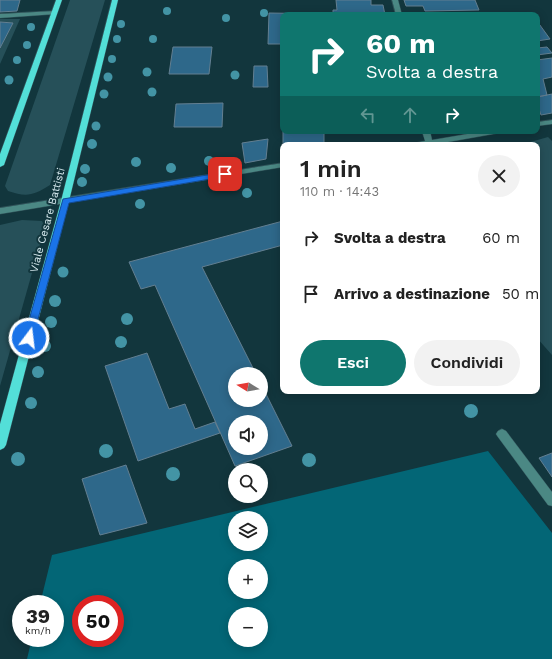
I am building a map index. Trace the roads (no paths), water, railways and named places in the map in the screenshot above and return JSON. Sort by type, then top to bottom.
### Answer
[{"type":"main road","points":[[0,165],[59,0]]},
{"type":"main road","name":"Viale Cesare Battisti","points":[[0,445],[65,201],[115,0]]},
{"type":"street","points":[[395,0],[398,12]]},
{"type":"street","points":[[0,16],[54,13]]},
{"type":"street","points":[[540,124],[552,122]]},
{"type":"street","points":[[435,142],[482,134]]},
{"type":"street","points":[[0,211],[280,165]]},
{"type":"street","points":[[502,434],[552,501]]}]
